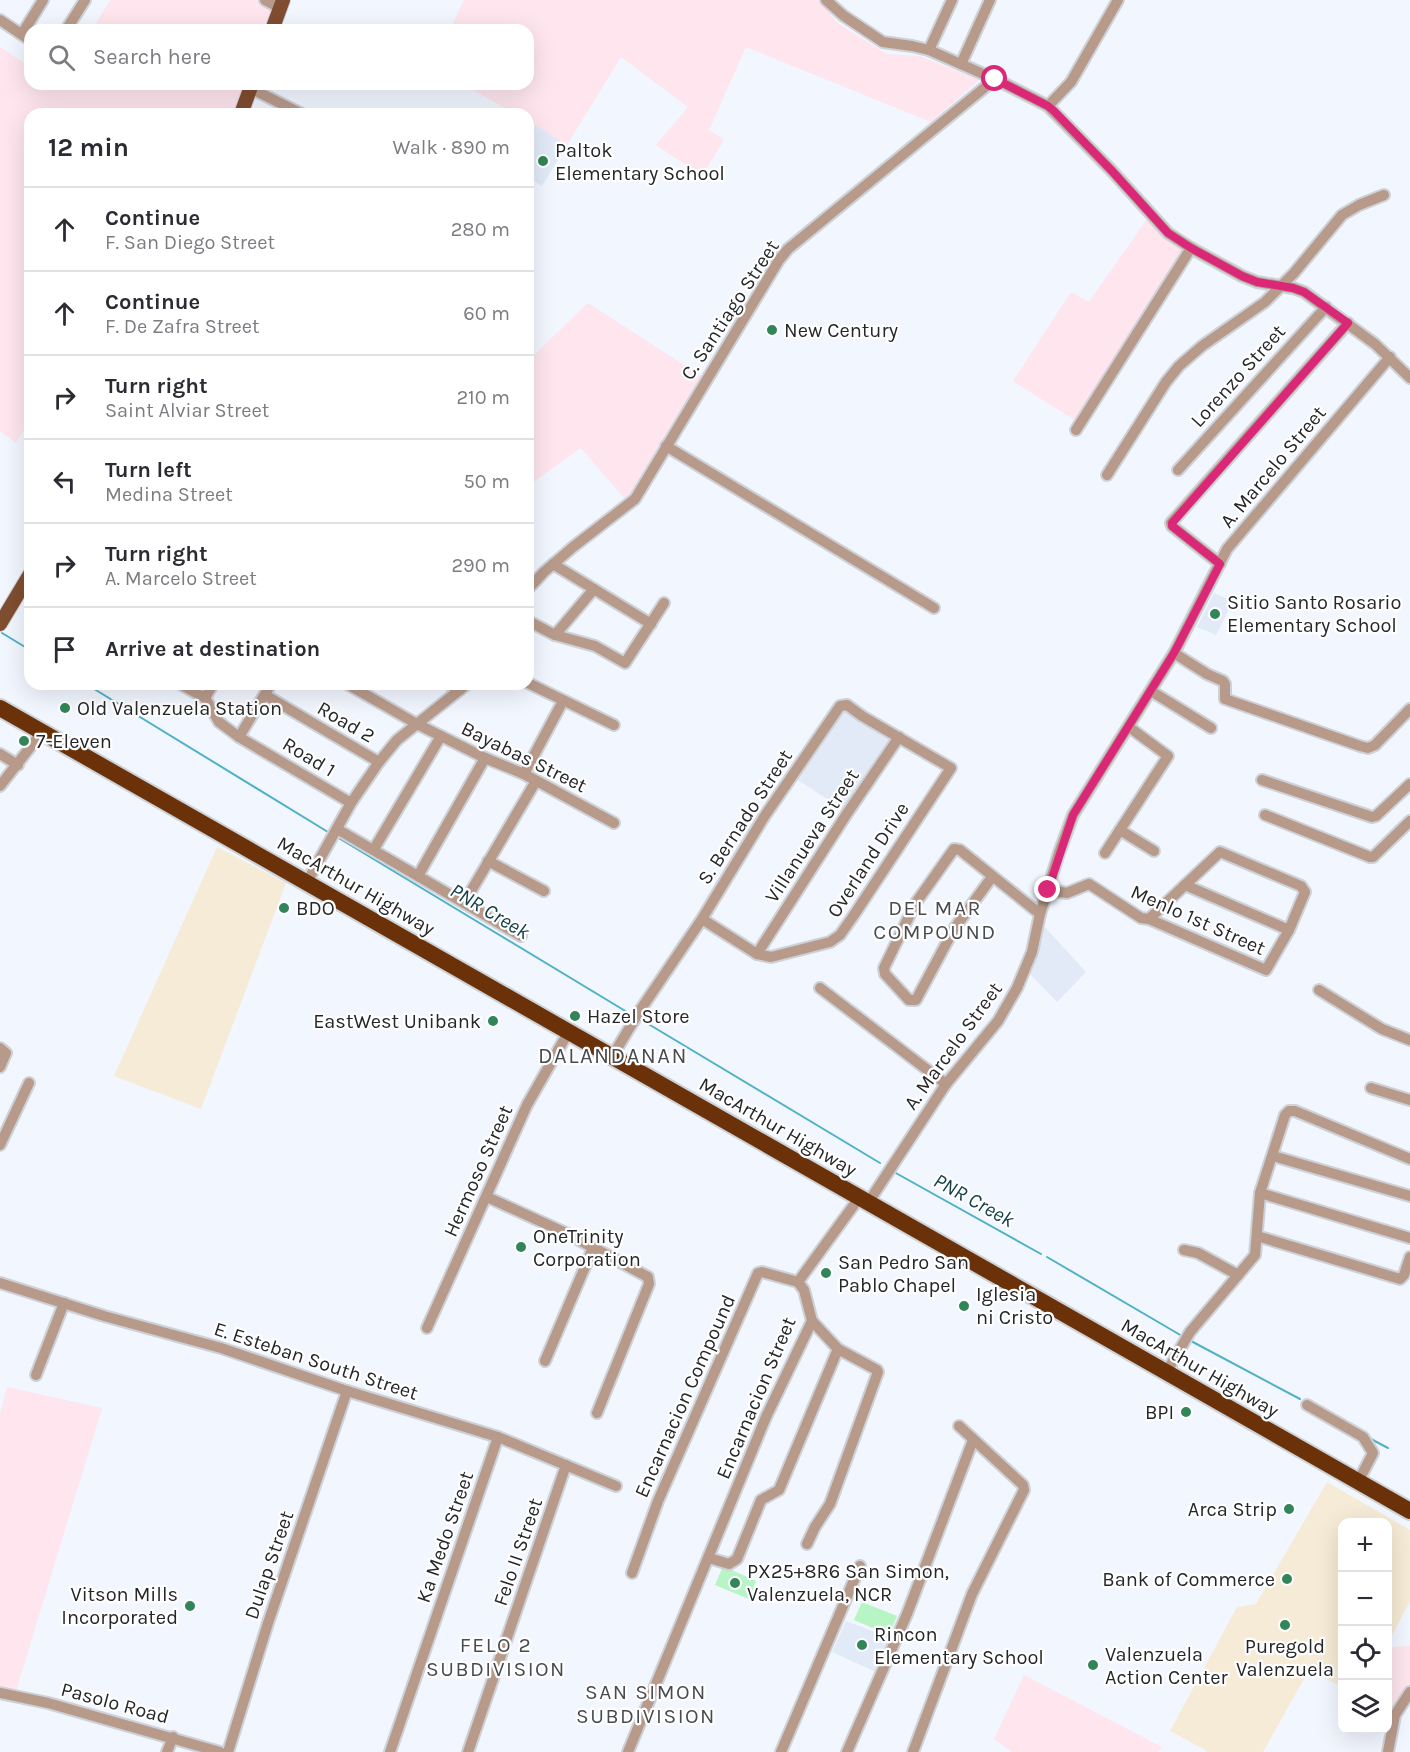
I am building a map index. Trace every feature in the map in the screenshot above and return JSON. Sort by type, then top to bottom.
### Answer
[{"type":"highway","name":"MacArthur Highway","points":[[0,708],[1410,1511]]},
{"type":"main road","points":[[274,24],[281,4]]},
{"type":"main road","points":[[243,108],[250,90]]},
{"type":"main road","points":[[2,617],[24,583]]},
{"type":"street","points":[[32,24],[43,0]]},
{"type":"street","points":[[70,24],[85,0]]},
{"type":"street","points":[[265,0],[281,4]]},
{"type":"street","points":[[826,0],[843,16],[883,42],[929,50],[995,79],[1048,106],[1112,171],[1168,233],[1242,276],[1257,282],[1304,292],[1390,357],[1410,378]]},
{"type":"street","points":[[929,50],[952,0]]},
{"type":"street","points":[[961,64],[990,0]]},
{"type":"street","points":[[1048,106],[1071,82],[1118,0]]},
{"type":"street","points":[[0,20],[24,36]]},
{"type":"street","name":"C. Santiago Street","points":[[534,583],[553,564],[635,499],[779,260],[788,249],[995,79]]},
{"type":"street","points":[[258,90],[291,108]]},
{"type":"street","points":[[1107,475],[1166,381],[1179,366],[1202,346],[1265,302],[1283,286],[1342,215],[1384,195]]},
{"type":"street","points":[[1076,430],[1191,248]]},
{"type":"street","name":"Lorenzo Street","points":[[1178,470],[1326,307]]},
{"type":"street","points":[[1220,564],[1172,526],[1172,523],[1348,323]]},
{"type":"street","name":"A. Marcelo Street","points":[[864,1201],[946,1084],[998,1021],[1017,987],[1032,952],[1040,914],[1073,815],[1174,653],[1227,549],[1390,357]]},
{"type":"street","points":[[666,446],[934,608]]},
{"type":"street","points":[[553,564],[651,624]]},
{"type":"street","points":[[555,635],[594,589]]},
{"type":"street","points":[[534,624],[555,635],[595,646],[625,663],[664,603]]},
{"type":"street","points":[[1174,653],[1223,681],[1225,699],[1365,747],[1375,745],[1410,709]]},
{"type":"street","points":[[534,686],[614,725]]},
{"type":"street","points":[[191,690],[205,698],[210,690]]},
{"type":"street","points":[[240,737],[268,690]]},
{"type":"street","name":"Bayabas Street","points":[[358,690],[417,724],[485,758],[524,774],[614,823]]},
{"type":"street","points":[[307,882],[351,803],[379,762],[397,740],[460,690]]},
{"type":"street","points":[[1151,691],[1211,728]]},
{"type":"street","name":"Road 2","points":[[265,695],[379,762]]},
{"type":"street","name":"Road 1","points":[[205,698],[219,722],[240,737],[351,803]]},
{"type":"street","points":[[524,774],[563,701]]},
{"type":"street","name":"S. Bernado Street","points":[[612,1057],[639,1012],[702,919],[764,817],[840,706],[847,705],[951,768]]},
{"type":"street","points":[[1105,853],[1168,756],[1129,727]]},
{"type":"street","points":[[0,786],[42,732]]},
{"type":"street","points":[[374,849],[441,736]]},
{"type":"street","name":"Villanueva Street","points":[[757,954],[899,737]]},
{"type":"street","points":[[0,754],[18,765]]},
{"type":"street","points":[[418,876],[485,758]]},
{"type":"street","name":"Overland Drive","points":[[757,954],[771,957],[795,953],[830,942],[840,935],[951,768]]},
{"type":"street","points":[[1262,780],[1372,817],[1376,816],[1410,784]]},
{"type":"street","points":[[464,903],[536,782]]},
{"type":"street","points":[[1265,815],[1370,858],[1410,821]]},
{"type":"street","points":[[337,829],[521,936]]},
{"type":"street","points":[[1119,830],[1154,851]]},
{"type":"street","points":[[992,877],[954,929],[916,1000],[909,1000],[885,974],[884,968],[915,904],[954,849],[960,850],[1040,914]]},
{"type":"street","points":[[1149,919],[1185,885],[1220,852],[1301,886],[1305,892],[1289,930],[1185,885]]},
{"type":"street","points":[[488,861],[544,891]]},
{"type":"street","name":"Menlo 1st Street","points":[[1048,890],[1067,893],[1089,884],[1141,918],[1149,919],[1263,970],[1268,969],[1289,930]]},
{"type":"street","points":[[702,919],[757,954]]},
{"type":"street","points":[[820,988],[946,1084]]},
{"type":"street","points":[[1319,990],[1382,1029],[1410,1040]]},
{"type":"street","name":"Hermoso Street","points":[[427,1328],[488,1197],[527,1105],[569,1031]]},
{"type":"street","points":[[0,1048],[6,1053],[0,1067]]},
{"type":"street","points":[[0,1145],[29,1083]]},
{"type":"street","points":[[1371,1088],[1410,1100]]},
{"type":"street","points":[[1166,1373],[1190,1332],[1254,1256],[1260,1192],[1285,1115],[1289,1111],[1295,1111],[1410,1159]]},
{"type":"street","points":[[1273,1156],[1410,1197]]},
{"type":"street","points":[[1260,1192],[1410,1238]]},
{"type":"street","points":[[488,1197],[648,1277],[649,1284],[597,1413]]},
{"type":"street","points":[[798,1282],[864,1201]]},
{"type":"street","points":[[1257,1236],[1400,1279],[1404,1275],[1410,1257]]},
{"type":"street","points":[[545,1361],[593,1248]]},
{"type":"street","points":[[1184,1250],[1198,1253],[1238,1275]]},
{"type":"street","name":"Encarnacion Compound","points":[[632,1573],[658,1501],[758,1273],[762,1272],[798,1282]]},
{"type":"street","name":"Encarnacion Street","points":[[628,1752],[766,1417],[812,1321],[804,1290],[798,1282]]},
{"type":"street","name":"E. Esteban South Street","points":[[0,1283],[64,1304],[221,1348],[347,1391],[498,1437],[616,1486]]},
{"type":"street","points":[[36,1375],[64,1304]]},
{"type":"street","points":[[807,1544],[830,1504],[878,1372],[838,1349],[812,1321]]},
{"type":"street","points":[[709,1558],[729,1564],[735,1562],[763,1498],[779,1490],[838,1349]]},
{"type":"street","name":"Dulap Street","points":[[228,1752],[268,1623],[347,1391]]},
{"type":"street","points":[[1307,1405],[1364,1437],[1373,1453],[1358,1482]]},
{"type":"street","points":[[913,1752],[972,1594],[1024,1490],[1023,1485],[959,1426]]},
{"type":"street","name":"Ka Medo Street","points":[[390,1752],[498,1437]]},
{"type":"street","points":[[847,1752],[907,1614],[973,1440]]},
{"type":"street","name":"Felo II Street","points":[[468,1752],[566,1465]]},
{"type":"street","points":[[782,1752],[860,1566]]},
{"type":"street","points":[[1388,1752],[1398,1709],[1410,1692]]},
{"type":"street","name":"Pasolo Road","points":[[0,1694],[48,1703],[173,1737],[215,1751]]},
{"type":"street","points":[[167,1752],[173,1737]]},
{"type":"shaded area","points":[[110,0],[257,0],[275,11],[270,24],[96,24]]},
{"type":"shaded area","points":[[464,0],[818,0],[839,24],[887,54],[920,56],[979,80],[931,122],[746,47],[709,130],[724,140],[702,176],[656,145],[688,107],[621,57],[567,145],[534,125],[534,108],[505,108],[473,90],[534,90],[534,24],[453,24]]},
{"type":"shaded area","points":[[0,47],[24,63],[24,90],[246,90],[239,108],[24,108],[24,430],[16,443],[0,431]]},
{"type":"shaded area","name":"Paltok Elementary School","points":[[534,124],[567,145],[542,186],[534,181]]},
{"type":"shaded area","points":[[1147,219],[1184,253],[1076,421],[1013,381],[1071,292],[1089,302]]},
{"type":"shaded area","points":[[588,303],[701,376],[626,500],[581,448],[534,482],[534,355]]},
{"type":"shaded area","name":"Sitio Santo Rosario Elementary School","points":[[1214,593],[1233,601],[1216,635],[1197,627]]},
{"type":"shaded area","points":[[844,707],[892,737],[844,810],[796,779]]},
{"type":"shaded area","points":[[217,847],[286,883],[201,1109],[114,1076]]},
{"type":"shaded area","points":[[1044,926],[1086,972],[1057,1002],[1030,974]]},
{"type":"shaded area","points":[[7,1387],[102,1408],[16,1691],[0,1688],[0,1414]]},
{"type":"shaded area","name":"Puregold Valenzuela","points":[[1327,1482],[1389,1518],[1338,1518],[1338,1685],[1309,1670],[1263,1752],[1209,1752],[1170,1731],[1237,1607],[1256,1604]]},
{"type":"shaded area","name":"Puregold Valenzuela","points":[[1392,1520],[1410,1530],[1410,1601],[1392,1635]]},
{"type":"shaded area","name":"Rincon Elementary School","points":[[846,1621],[891,1638],[878,1673],[832,1652]]},
{"type":"shaded area","points":[[1410,1646],[1410,1688],[1394,1710],[1392,1707],[1393,1647]]},
{"type":"shaded area","points":[[1024,1675],[1162,1747],[1158,1752],[1012,1752],[994,1739]]},
{"type":"green space","name":"PX25+8R6 San Simon, Valenzuela, NCR","points":[[723,1566],[756,1581],[749,1599],[715,1585]]},
{"type":"green space","points":[[862,1602],[897,1616],[889,1635],[854,1620]]},
{"type":"waterway","name":"PNR Creek","points":[[2,633],[24,646]]},
{"type":"waterway","name":"PNR Creek","points":[[96,690],[328,832]]},
{"type":"waterway","name":"PNR Creek","points":[[337,837],[627,1012]]},
{"type":"waterway","name":"PNR Creek","points":[[640,1019],[880,1163]]},
{"type":"waterway","name":"PNR Creek","points":[[894,1172],[1041,1254]]},
{"type":"waterway","name":"PNR Creek","points":[[1047,1257],[1182,1336]]},
{"type":"waterway","name":"PNR Creek","points":[[1191,1341],[1300,1399]]},
{"type":"waterway","name":"PNR Creek","points":[[1369,1438],[1388,1448]]},
{"type":"place","name":"Paltok Elementary School","points":[[543,161]]},
{"type":"place","name":"New Century","points":[[772,330]]},
{"type":"place","name":"Sitio Santo Rosario Elementary School","points":[[1215,614]]},
{"type":"place","name":"Old Valenzuela Station","points":[[65,708]]},
{"type":"place","name":"7-Eleven","points":[[24,741]]},
{"type":"place","name":"BDO","points":[[284,908]]},
{"type":"place","name":"Hazel Store","points":[[575,1016]]},
{"type":"place","name":"EastWest Unibank","points":[[493,1021]]},
{"type":"place","name":"OneTrinity Corporation","points":[[521,1247]]},
{"type":"place","name":"San Pedro San Pablo Chapel","points":[[826,1273]]},
{"type":"place","name":"Iglesia ni Cristo","points":[[964,1306]]},
{"type":"place","name":"BPI","points":[[1186,1412]]},
{"type":"place","name":"Arca Strip","points":[[1289,1509]]},
{"type":"place","name":"Bank of Commerce","points":[[1287,1579]]},
{"type":"place","name":"PX25+8R6 San Simon, Valenzuela, NCR","points":[[735,1583]]},
{"type":"place","name":"Vitson Mills Incorporated","points":[[190,1606]]},
{"type":"place","name":"Puregold Valenzuela","points":[[1285,1625]]},
{"type":"place","name":"Rincon Elementary School","points":[[862,1645]]},
{"type":"place","name":"Valenzuela Action Center","points":[[1093,1665]]},
{"type":"district","name":"DEL MAR COMPOUND","points":[[935,920]]},
{"type":"district","name":"DALANDANAN","points":[[613,1056]]},
{"type":"district","name":"FELO 2 SUBDIVISION","points":[[496,1657]]},
{"type":"district","name":"SAN SIMON SUBDIVISION","points":[[646,1704]]},
{"type":"route","points":[[995,79],[1054,111],[1168,233],[1242,276],[1257,282],[1304,292],[1348,323],[1171,524],[1220,564],[1174,653],[1073,815],[1048,890]]}]
